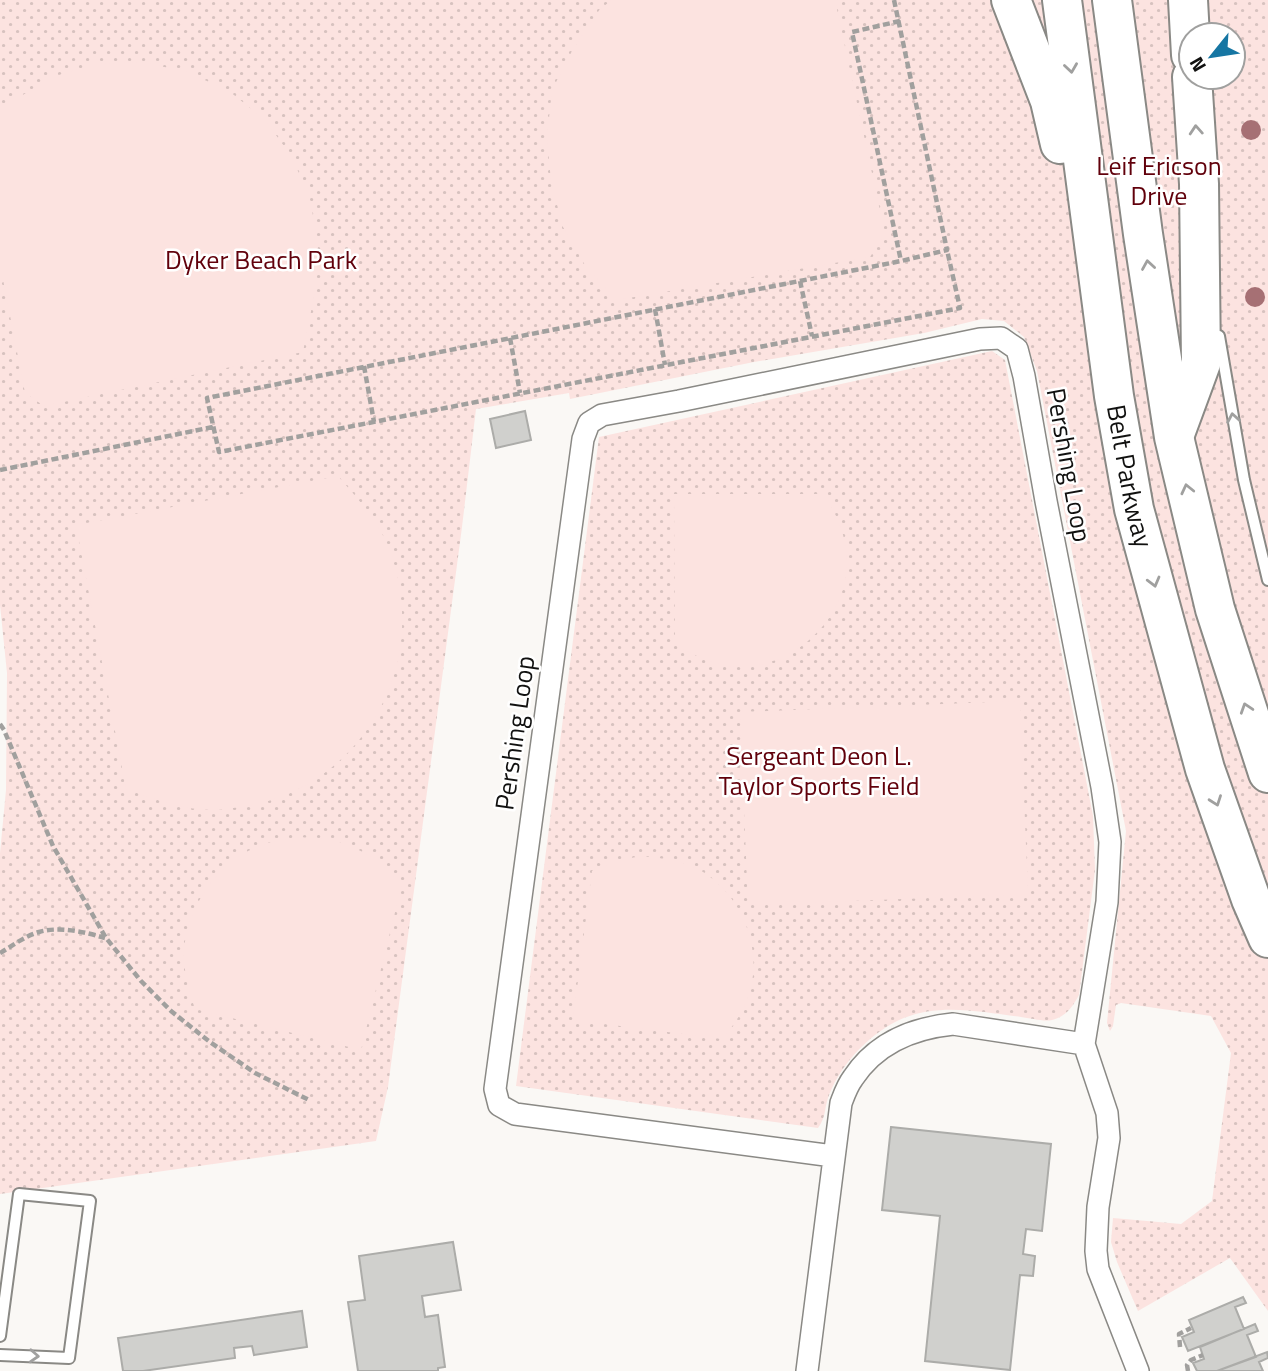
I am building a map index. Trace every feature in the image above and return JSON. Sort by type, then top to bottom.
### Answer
[{"type":"highway","points":[[1011,0],[1050,101],[1106,336]]},
{"type":"highway","name":"Belt Parkway","points":[[1062,0],[1114,396],[1138,522],[1205,769],[1268,938]]},
{"type":"highway","name":"Belt Parkway","points":[[1112,0],[1143,234],[1174,437],[1215,609],[1268,773]]},
{"type":"highway","points":[[1188,0],[1189,21]]},
{"type":"highway","points":[[1174,437],[1201,363],[1199,184],[1193,91]]},
{"type":"street","name":"Pershing Loop","points":[[833,1156],[515,1114],[499,1105],[495,1089],[583,439],[589,422],[602,415],[980,339],[1001,338],[1017,349],[1102,787],[1110,842],[1107,902],[1084,1044]]},
{"type":"street","points":[[807,1371],[841,1103],[851,1080],[867,1060],[887,1044],[908,1033],[931,1026],[953,1024],[1084,1044],[1107,1113],[1109,1138],[1098,1207],[1098,1269],[1138,1371]]},
{"type":"lane","points":[[1199,184],[1205,209],[1211,264]]},
{"type":"lane","points":[[1217,318],[1244,480],[1268,580]]},
{"type":"lane","points":[[0,1336],[19,1194],[90,1201],[69,1358],[0,1355]]},
{"type":"path","points":[[894,0],[960,308],[219,452],[207,398],[947,250]]},
{"type":"path","points":[[900,21],[852,32],[901,261]]},
{"type":"path","points":[[800,281],[812,337]]},
{"type":"path","points":[[655,309],[665,365]]},
{"type":"path","points":[[510,338],[520,393]]},
{"type":"path","points":[[364,366],[374,422]]},
{"type":"path","points":[[0,470],[213,426]]},
{"type":"path","points":[[0,724],[53,846],[106,938],[171,1011],[255,1073],[309,1100]]},
{"type":"path","points":[[0,953],[40,932],[85,932],[106,938]]},
{"type":"path","points":[[1180,1348],[1179,1334],[1191,1328]]},
{"type":"path","points":[[1188,1371],[1187,1365],[1191,1360],[1203,1355]]},
{"type":"green space","name":"Dyker Beach Park","points":[[0,0],[1268,0],[1268,1311],[1230,1258],[1138,1311],[1111,1242],[1113,1218],[1181,1224],[1212,1201],[1231,1053],[1211,1016],[1121,1003],[1116,1005],[1110,1031],[1107,1023],[1126,831],[1037,371],[1024,337],[1004,321],[982,319],[924,333],[754,362],[570,399],[569,393],[476,409],[388,1087],[376,1141],[0,1194],[0,853],[6,790],[7,673],[0,605]]},
{"type":"green space","points":[[612,0],[835,0],[885,234],[870,257],[617,300],[586,267],[563,227],[551,182],[547,137],[552,90],[573,49],[600,9]]},
{"type":"green space","points":[[142,62],[187,72],[229,91],[265,120],[292,157],[310,199],[318,245],[315,291],[303,352],[44,406],[25,393],[0,264],[0,109],[52,77],[96,64]]},
{"type":"green space","name":"Sergeant Deon L. Taylor Sports Field","points":[[992,351],[1005,360],[1093,816],[1095,870],[1079,995],[1074,1003],[1057,1019],[1049,1020],[968,1010],[934,1011],[901,1019],[875,1035],[850,1059],[832,1088],[818,1128],[516,1086],[599,437]]},
{"type":"green space","points":[[338,476],[374,520],[390,550],[397,576],[402,616],[399,655],[388,692],[370,726],[345,756],[315,780],[279,797],[240,807],[202,810],[168,803],[126,789],[76,525]]},
{"type":"green space","points":[[674,494],[824,494],[841,528],[847,565],[843,588],[835,609],[822,628],[786,656],[764,664],[742,667],[713,662],[675,644]]},
{"type":"green space","points":[[1020,701],[1028,894],[748,905],[740,712]]},
{"type":"green space","points":[[298,837],[323,838],[348,845],[377,861],[402,884],[361,1050],[195,1009],[185,973],[184,950],[187,932],[201,898],[223,869],[238,858],[271,842]]},
{"type":"green space","points":[[641,856],[678,861],[707,874],[722,887],[744,920],[750,939],[753,978],[743,1009],[722,1039],[573,1020],[592,871],[616,861]]},
{"type":"building","points":[[525,411],[531,440],[496,448],[490,419]]},
{"type":"building","points":[[891,1127],[1051,1144],[1042,1231],[1026,1229],[1023,1254],[1035,1256],[1033,1276],[1020,1275],[1010,1370],[925,1361],[940,1216],[882,1210]]},
{"type":"building","points":[[453,1242],[461,1290],[422,1296],[425,1317],[438,1315],[445,1367],[438,1368],[438,1371],[358,1371],[348,1302],[365,1300],[359,1256]]},
{"type":"building","points":[[1243,1297],[1246,1303],[1235,1307],[1244,1329],[1188,1351],[1182,1337],[1194,1332],[1189,1320]]},
{"type":"building","points":[[302,1311],[307,1347],[254,1355],[252,1346],[234,1348],[235,1358],[143,1371],[123,1371],[118,1338]]},
{"type":"building","points":[[1255,1324],[1258,1331],[1247,1335],[1256,1357],[1217,1371],[1197,1371],[1193,1363],[1204,1359],[1200,1347]]},
{"type":"building","points":[[1267,1352],[1268,1358],[1259,1362],[1263,1371],[1217,1371]]},
{"type":"park label","name":"Leif Ericson Drive","points":[[1159,181]]}]
